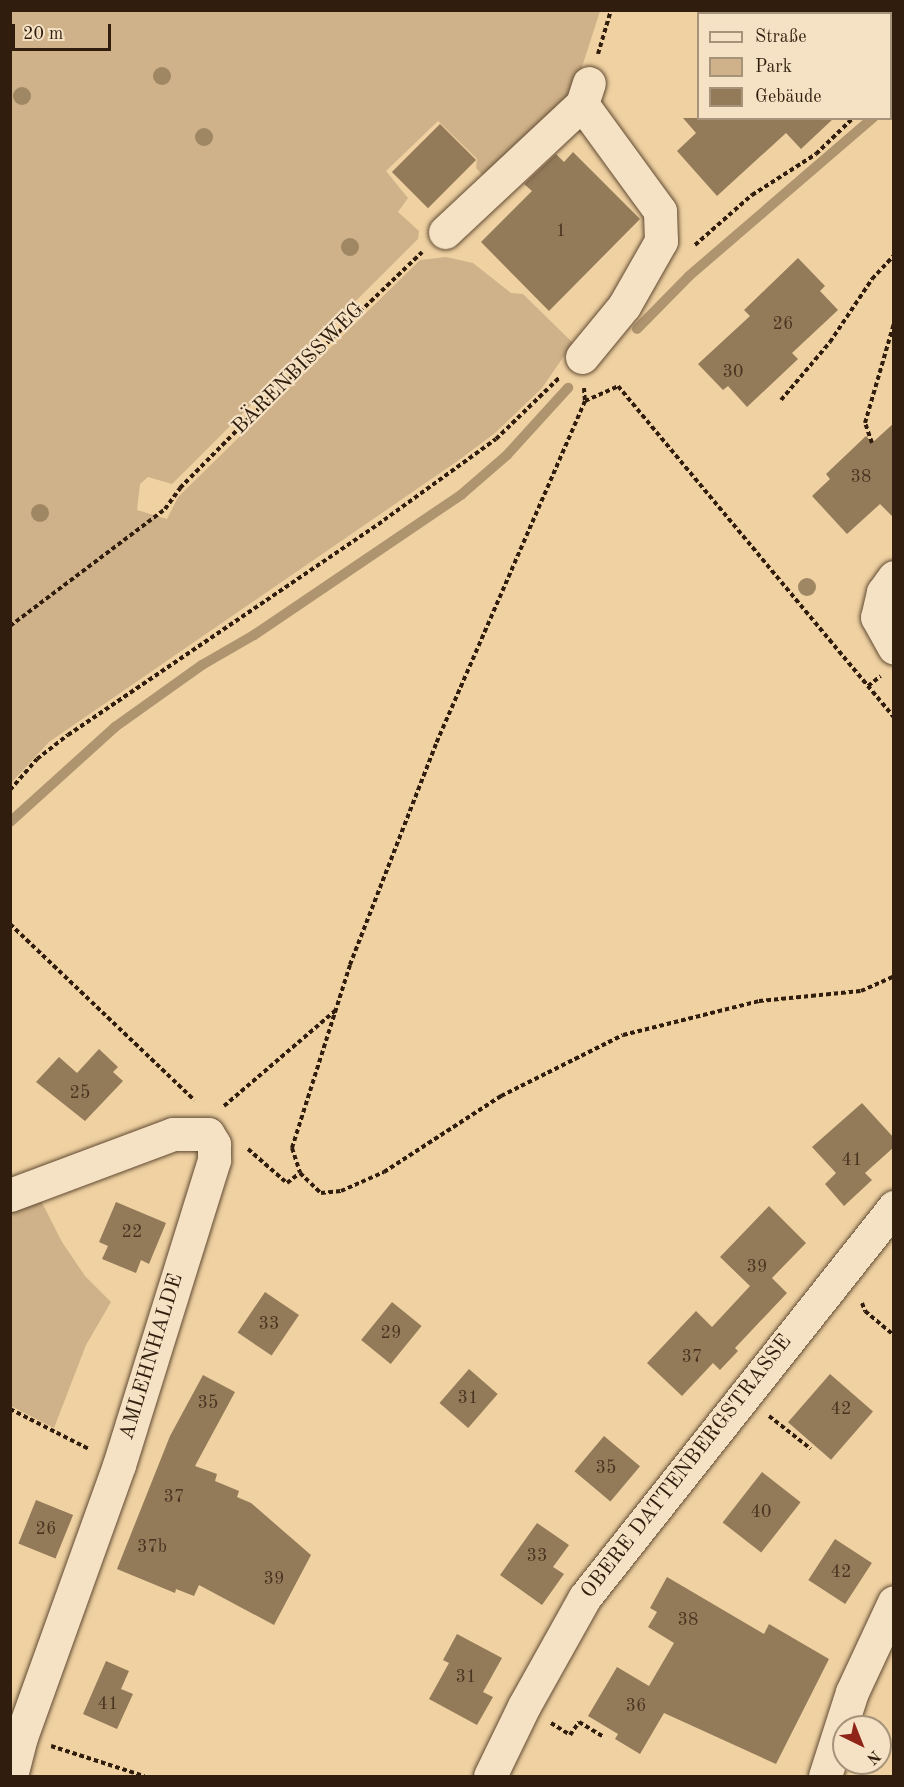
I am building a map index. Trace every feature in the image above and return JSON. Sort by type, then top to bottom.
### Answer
[{"type":"street","points":[[445,232],[585,94],[660,211],[661,241],[624,306],[582,357]]},
{"type":"street","points":[[894,577],[883,592],[877,617],[894,648]]},
{"type":"street","name":"AMLEHNHALDE","points":[[10,1195],[174,1134],[208,1134],[214,1144],[214,1160],[119,1464],[21,1737],[10,1776]]},
{"type":"street","name":"OBERE DATTENBERGSTRASSE","points":[[490,1776],[524,1706],[585,1597],[630,1536],[894,1207]]},
{"type":"street","points":[[825,1776],[852,1692],[894,1602]]},
{"type":"path","points":[[585,94],[611,10]]},
{"type":"path","points":[[690,249],[752,195],[816,154],[851,120]]},
{"type":"path","name":"BÄRENBISSWEG","points":[[10,626],[153,520],[180,488],[380,289],[445,232]]},
{"type":"path","points":[[781,400],[830,342],[872,279],[894,255]]},
{"type":"path","points":[[872,443],[865,423],[894,323]]},
{"type":"path","points":[[582,357],[585,401],[436,744],[337,1009],[292,1148],[300,1173],[321,1193],[341,1191],[384,1172],[501,1096],[623,1035],[759,1001],[861,991],[894,976]]},
{"type":"path","points":[[10,790],[37,759],[68,735],[384,520],[496,439],[582,357]]},
{"type":"path","points":[[585,401],[618,386],[894,717]]},
{"type":"path","points":[[10,924],[204,1109]]},
{"type":"path","points":[[221,1110],[337,1009]]},
{"type":"path","points":[[287,1184],[300,1173]]},
{"type":"path","points":[[861,1293],[865,1311],[892,1334]]},
{"type":"path","points":[[10,1408],[119,1464]]},
{"type":"path","points":[[764,1410],[811,1449]]},
{"type":"path","points":[[524,1706],[570,1735],[579,1722],[604,1737]]},
{"type":"path","points":[[21,1737],[144,1776]]},
{"type":"green space","points":[[11,11],[600,11],[574,92],[486,179],[476,168],[477,159],[438,121],[386,171],[408,198],[398,212],[419,231],[418,239],[172,484],[148,477],[140,484],[137,510],[167,519],[178,497],[420,260],[446,257],[473,263],[511,293],[523,294],[573,343],[542,388],[495,433],[459,460],[49,742],[11,783]]},
{"type":"green space","points":[[36,1191],[62,1242],[85,1276],[111,1302],[86,1345],[54,1428],[11,1406],[10,1205]]},
{"type":"building","points":[[683,118],[697,118],[697,120],[832,120],[801,149],[786,133],[717,196],[677,151],[696,133]]},
{"type":"building","points":[[440,124],[476,160],[428,208],[392,172]]},
{"type":"building","points":[[573,152],[640,219],[549,311],[481,242],[532,191],[524,184],[556,154],[564,162]]},
{"type":"building","points":[[798,258],[825,286],[820,291],[838,310],[792,353],[798,359],[747,407],[728,386],[723,390],[698,364],[750,316],[744,310]]},
{"type":"building","points":[[894,423],[894,518],[880,504],[847,534],[812,496],[830,479],[826,474],[866,436],[872,443]]},
{"type":"building","points":[[99,1049],[118,1067],[113,1072],[123,1081],[85,1121],[36,1082],[59,1057],[77,1073]]},
{"type":"building","points":[[862,1103],[894,1138],[894,1147],[865,1173],[872,1180],[844,1206],[825,1184],[836,1173],[812,1147]]},
{"type":"building","points":[[116,1202],[166,1223],[149,1264],[141,1260],[136,1273],[102,1259],[108,1246],[99,1242]]},
{"type":"building","points":[[769,1206],[806,1243],[772,1278],[787,1293],[735,1348],[738,1351],[720,1370],[713,1363],[682,1396],[647,1363],[696,1311],[712,1327],[750,1286],[720,1257]]},
{"type":"building","points":[[265,1292],[299,1315],[272,1356],[238,1333]]},
{"type":"building","points":[[392,1302],[422,1326],[391,1364],[361,1340]]},
{"type":"building","points":[[469,1369],[498,1394],[468,1428],[439,1403]]},
{"type":"building","points":[[830,1374],[873,1411],[831,1460],[788,1422]]},
{"type":"building","points":[[203,1375],[235,1392],[195,1466],[217,1474],[215,1481],[239,1491],[237,1497],[251,1503],[311,1555],[274,1625],[199,1585],[194,1596],[176,1589],[175,1593],[117,1569],[170,1436]]},
{"type":"building","points":[[604,1436],[640,1466],[610,1501],[574,1471]]},
{"type":"building","points":[[762,1472],[801,1502],[761,1553],[723,1522]]},
{"type":"building","points":[[36,1500],[73,1515],[55,1559],[18,1544]]},
{"type":"building","points":[[537,1523],[569,1545],[553,1567],[564,1574],[542,1605],[500,1575]]},
{"type":"building","points":[[835,1539],[872,1563],[845,1604],[808,1580]]},
{"type":"building","points":[[667,1577],[764,1634],[769,1624],[829,1659],[776,1764],[664,1713],[640,1754],[615,1739],[618,1734],[588,1716],[617,1667],[649,1686],[674,1643],[648,1627],[657,1612],[650,1608]]},
{"type":"building","points":[[457,1634],[502,1658],[483,1692],[493,1697],[477,1725],[429,1699],[449,1663],[443,1660]]},
{"type":"building","points":[[106,1661],[129,1671],[121,1689],[133,1694],[117,1729],[83,1714]]},
{"type":"waterway","points":[[637,329],[689,276],[871,120]]},
{"type":"waterway","points":[[10,822],[115,727],[202,665],[254,635],[462,494],[507,455],[568,388]]}]
